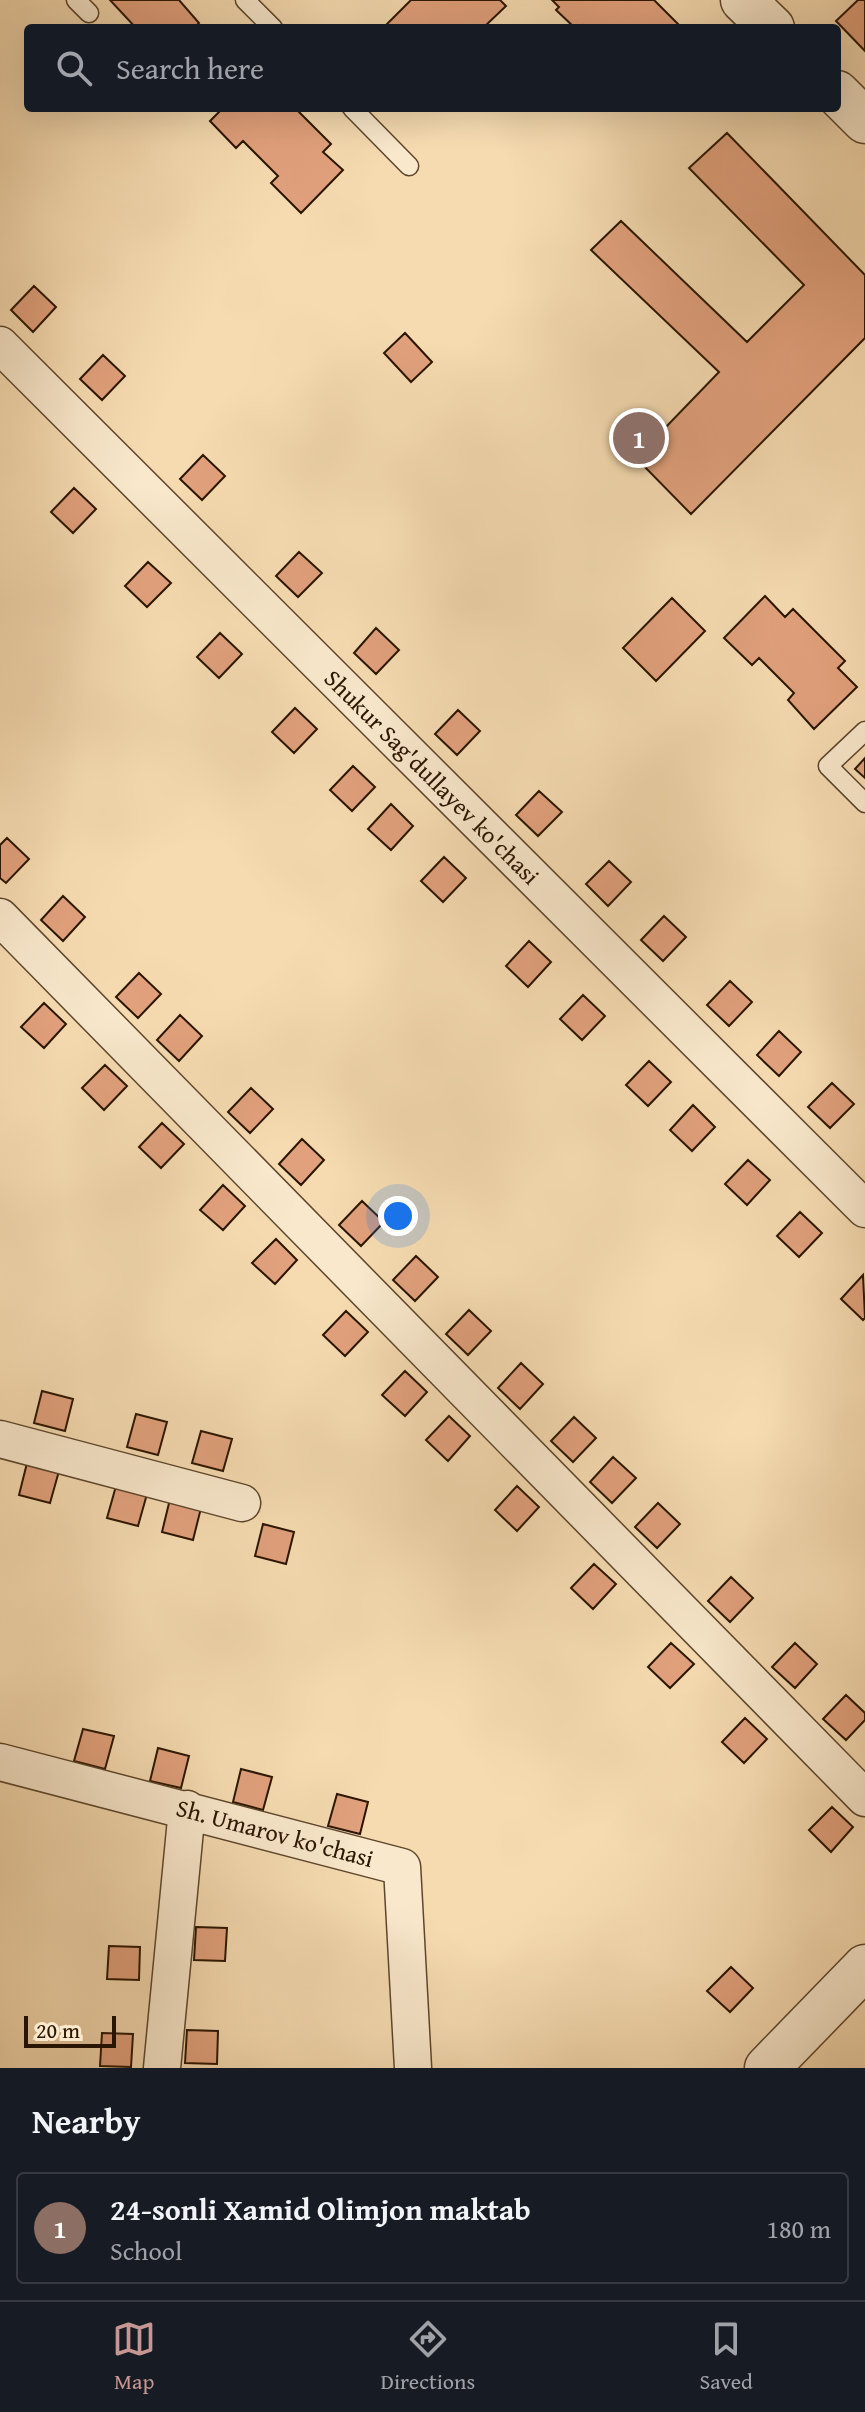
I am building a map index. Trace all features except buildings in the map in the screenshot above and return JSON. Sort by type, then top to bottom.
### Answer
[{"type":"street","points":[[743,0],[768,24]]},
{"type":"street","points":[[841,97],[865,121]]},
{"type":"street","name":"Shukur Sag'dullayev ko'chasi","points":[[0,345],[865,1209]]},
{"type":"street","points":[[0,917],[865,1798]]},
{"type":"street","points":[[0,1439],[242,1503]]},
{"type":"street","name":"Sh. Umarov ko'chasi","points":[[0,1762],[402,1867],[413,2068]]},
{"type":"street","points":[[162,2068],[187,1809]]},
{"type":"street","points":[[767,2068],[865,1967]]},
{"type":"lane","points":[[245,0],[269,24]]},
{"type":"lane","points":[[356,112],[409,166]]},
{"type":"lane","points":[[865,731],[828,766],[865,803]]},
{"type":"place","name":"24-sonli Xamid Olimjon maktab","points":[[639,438]]}]
